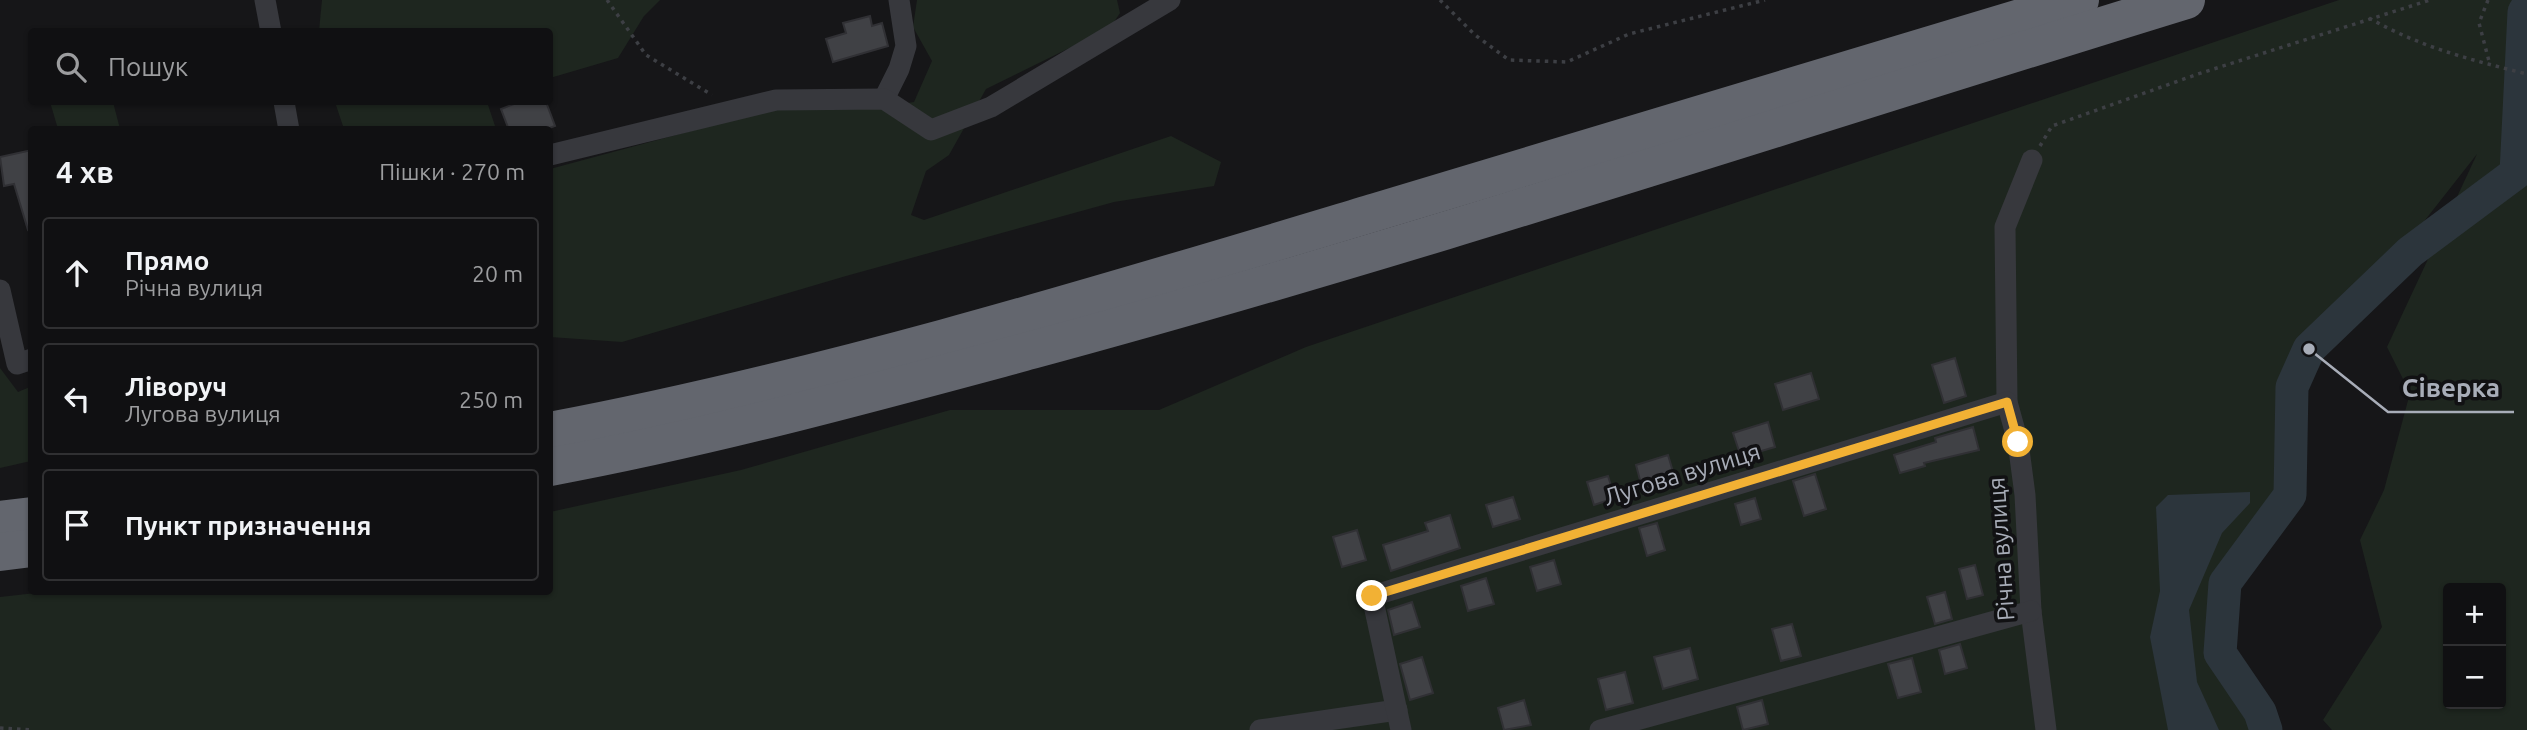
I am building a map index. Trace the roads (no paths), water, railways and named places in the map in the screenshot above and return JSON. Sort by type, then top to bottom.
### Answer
[{"type":"highway","points":[[553,431],[647,413],[911,346],[1143,282],[2080,0]]},
{"type":"highway","points":[[553,466],[668,444],[1186,308],[1465,225],[2186,0]]},
{"type":"highway","points":[[0,520],[28,516]]},
{"type":"highway","points":[[0,552],[28,548]]},
{"type":"street","points":[[265,0],[270,28]]},
{"type":"street","points":[[884,99],[899,69],[906,46],[899,0]]},
{"type":"street","points":[[553,154],[776,100],[884,99],[931,130],[991,107],[1170,0]]},
{"type":"street","points":[[285,105],[288,126]]},
{"type":"street","name":"Річна вулиця","points":[[2032,160],[2005,227],[2007,402],[2018,442],[2025,495],[2031,611],[2046,730]]},
{"type":"street","points":[[0,290],[24,361]]},
{"type":"street","name":"Лугова вулиця","points":[[1399,720],[1372,596],[2007,402]]},
{"type":"street","points":[[1600,730],[2031,611]]},
{"type":"street","points":[[1260,730],[1399,720]]},
{"type":"waterway","points":[[2266,730],[2260,712],[2220,653],[2225,583],[2290,495],[2292,387],[2309,349],[2410,252],[2516,173],[2524,12],[2527,7]]},
{"type":"waterway","points":[[2516,173],[2527,179]]},
{"type":"place","name":"Сіверка","points":[[2309,349]]}]
